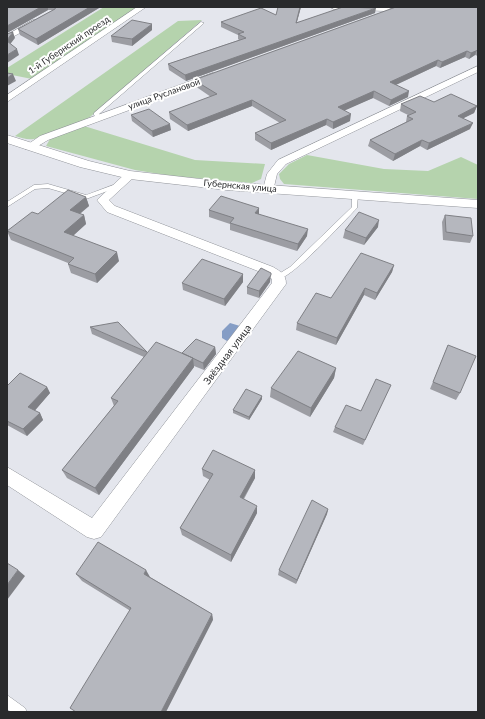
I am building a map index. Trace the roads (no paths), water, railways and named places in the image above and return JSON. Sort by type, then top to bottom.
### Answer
[{"type":"street","name":"1-й Губернский проезд","points":[[7,100],[142,7]]},
{"type":"street","points":[[334,7],[386,9],[391,11]]},
{"type":"street","points":[[376,17],[402,7]]},
{"type":"street","points":[[7,38],[46,16]]},
{"type":"street","points":[[269,189],[272,174],[282,162],[478,68]]},
{"type":"street","name":"улица Руслановой","points":[[29,147],[44,138],[219,74]]},
{"type":"street","name":"Губернская улица","points":[[7,139],[125,180],[355,194],[478,204]]},
{"type":"street","points":[[125,180],[103,200],[111,209],[268,270],[279,277]]},
{"type":"street","name":"Звёздная улица","points":[[7,476],[94,530],[279,284],[279,277]]},
{"type":"lane","points":[[99,117],[96,114],[202,22]]},
{"type":"lane","points":[[7,205],[34,187],[48,186],[86,197],[125,180]]},
{"type":"lane","points":[[279,277],[292,269],[355,208],[355,194]]},
{"type":"lane","points":[[7,701],[21,712]]},
{"type":"water","points":[[230,323],[240,326],[227,341],[222,338],[222,331]]}]
